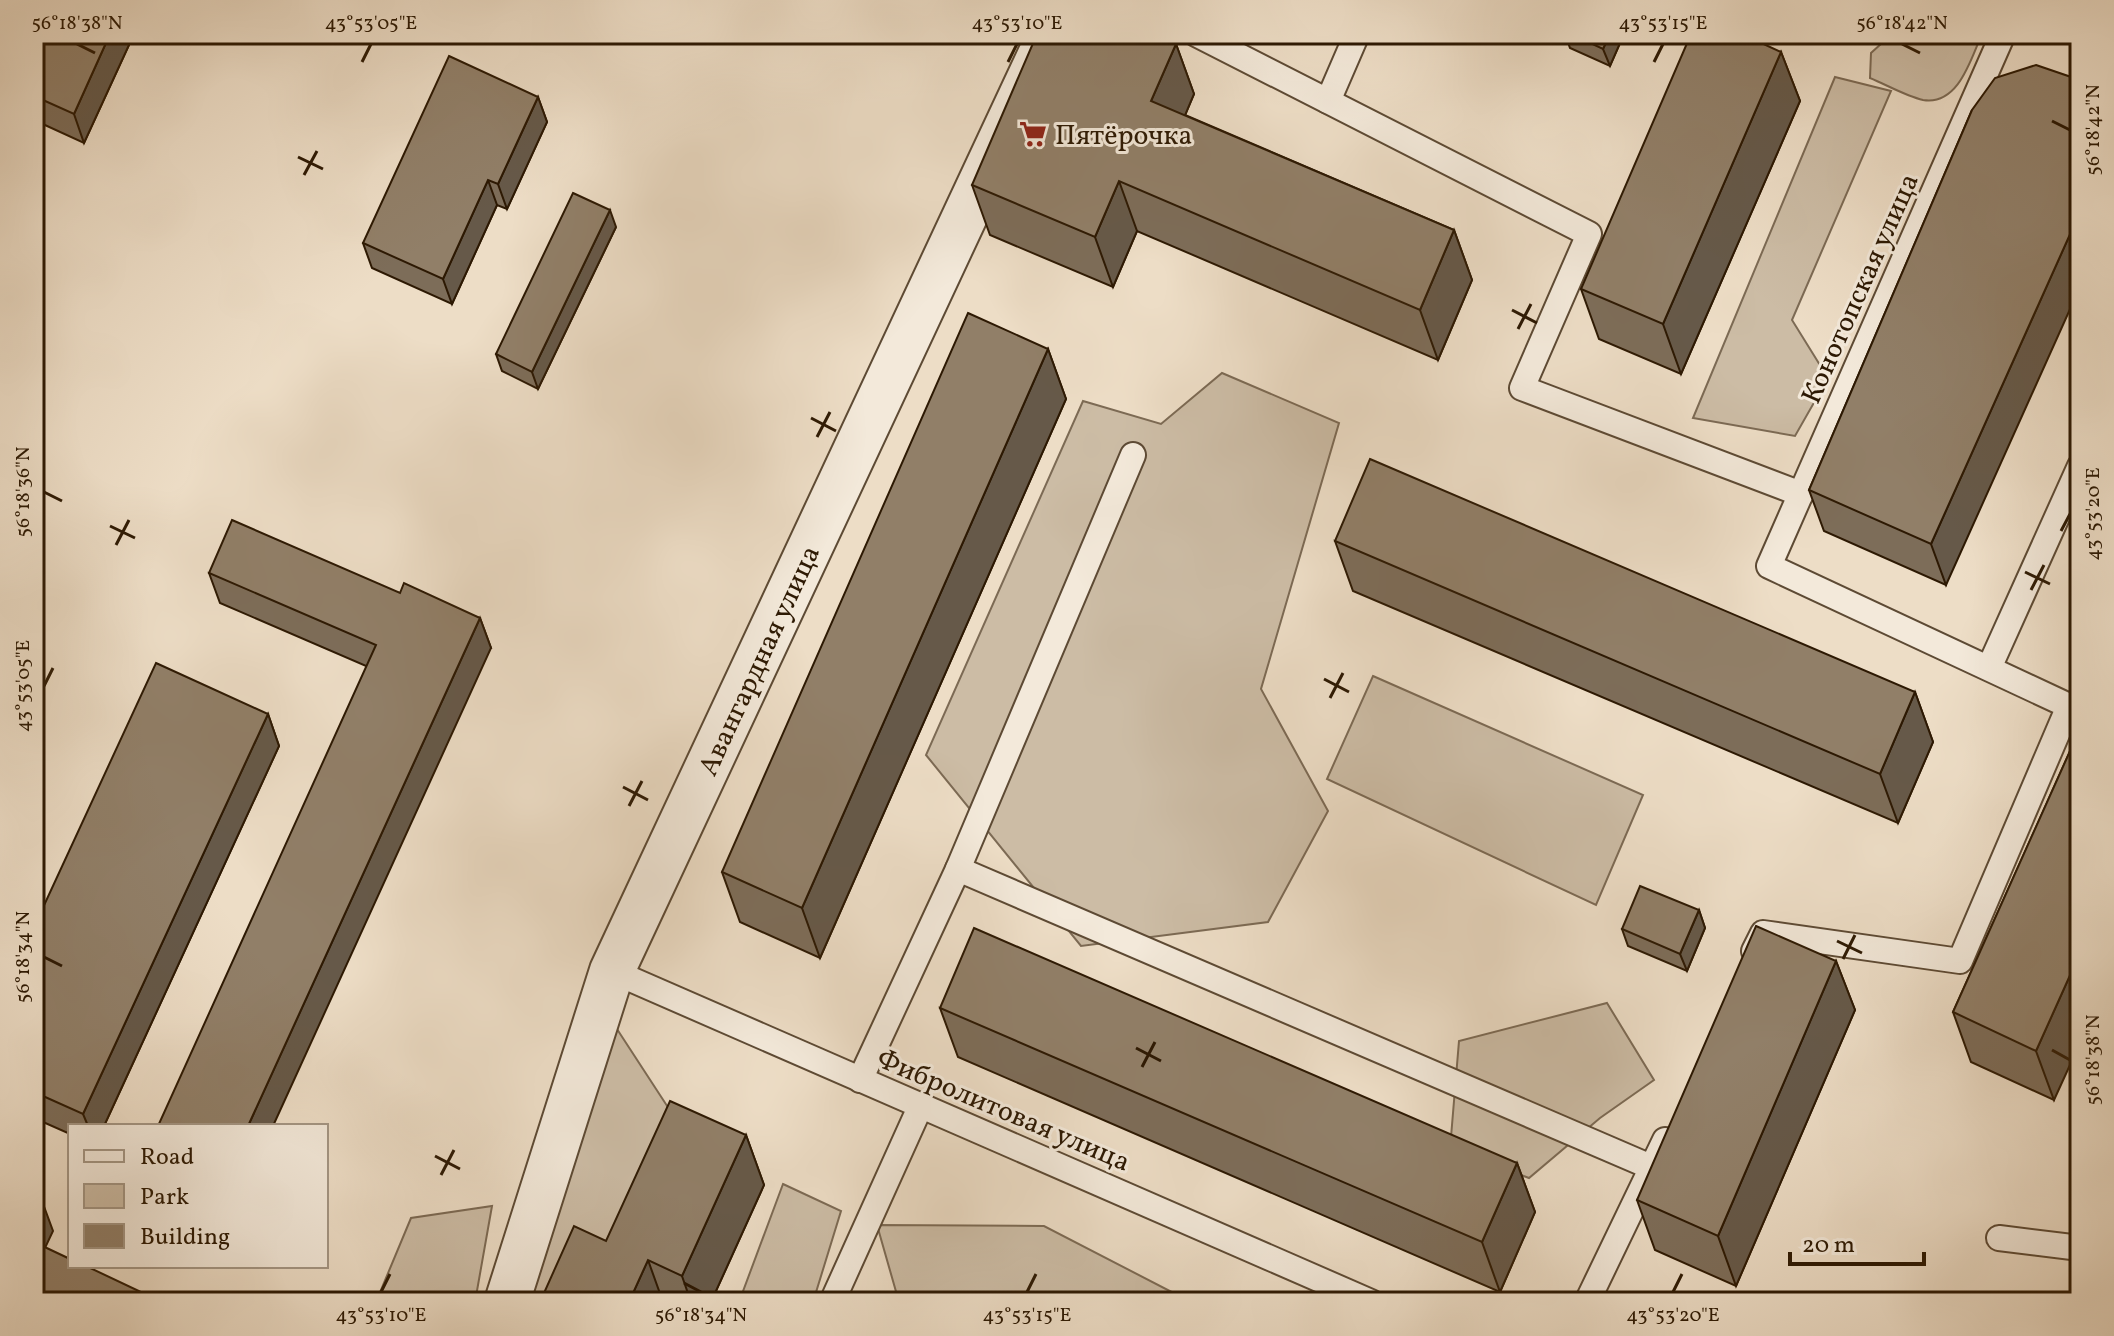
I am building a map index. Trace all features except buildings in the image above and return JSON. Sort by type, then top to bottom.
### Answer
[{"type":"street","name":"Авангардная улица","points":[[507,1302],[612,971],[1050,34]]},
{"type":"lane","points":[[1196,34],[1589,234],[1522,388],[1801,494]]},
{"type":"lane","points":[[1328,101],[1357,34]]},
{"type":"lane","name":"Конотопская улица","points":[[1989,668],[1769,566],[2003,34]]},
{"type":"lane","points":[[860,1080],[958,869],[1133,455]]},
{"type":"lane","points":[[1743,974],[1763,933],[1960,961],[2075,708],[1989,668],[2080,466]]},
{"type":"lane","points":[[958,869],[1651,1167]]},
{"type":"lane","name":"Фибролитовая улица","points":[[612,971],[1371,1302]]},
{"type":"lane","points":[[832,1302],[921,1105]]},
{"type":"lane","points":[[1587,1302],[1678,1112]]},
{"type":"lane","points":[[1999,1238],[2080,1248]]},
{"type":"green space","points":[[1892,34],[1982,34],[1955,88],[1946,96],[1923,100],[1870,78],[1871,53]]},
{"type":"green space","points":[[1835,77],[1891,91],[1792,320],[1828,378],[1795,436],[1693,418]]},
{"type":"green space","points":[[1222,373],[1339,423],[1261,689],[1328,811],[1268,922],[1081,946],[926,755],[1083,401],[1161,424]]},
{"type":"green space","points":[[1373,676],[1643,795],[1596,905],[1327,779]]},
{"type":"green space","points":[[1607,1003],[1654,1080],[1600,1118],[1529,1178],[1450,1149],[1459,1041]]},
{"type":"green space","points":[[615,1026],[673,1115],[575,1302],[497,1302]]},
{"type":"green space","points":[[783,1184],[841,1211],[813,1302],[739,1302]]},
{"type":"green space","points":[[492,1206],[475,1302],[376,1302],[411,1218]]},
{"type":"green space","points":[[877,1225],[1044,1226],[1191,1302],[899,1302]]},
{"type":"place","name":"Пятёрочка","points":[[1033,134]]}]
